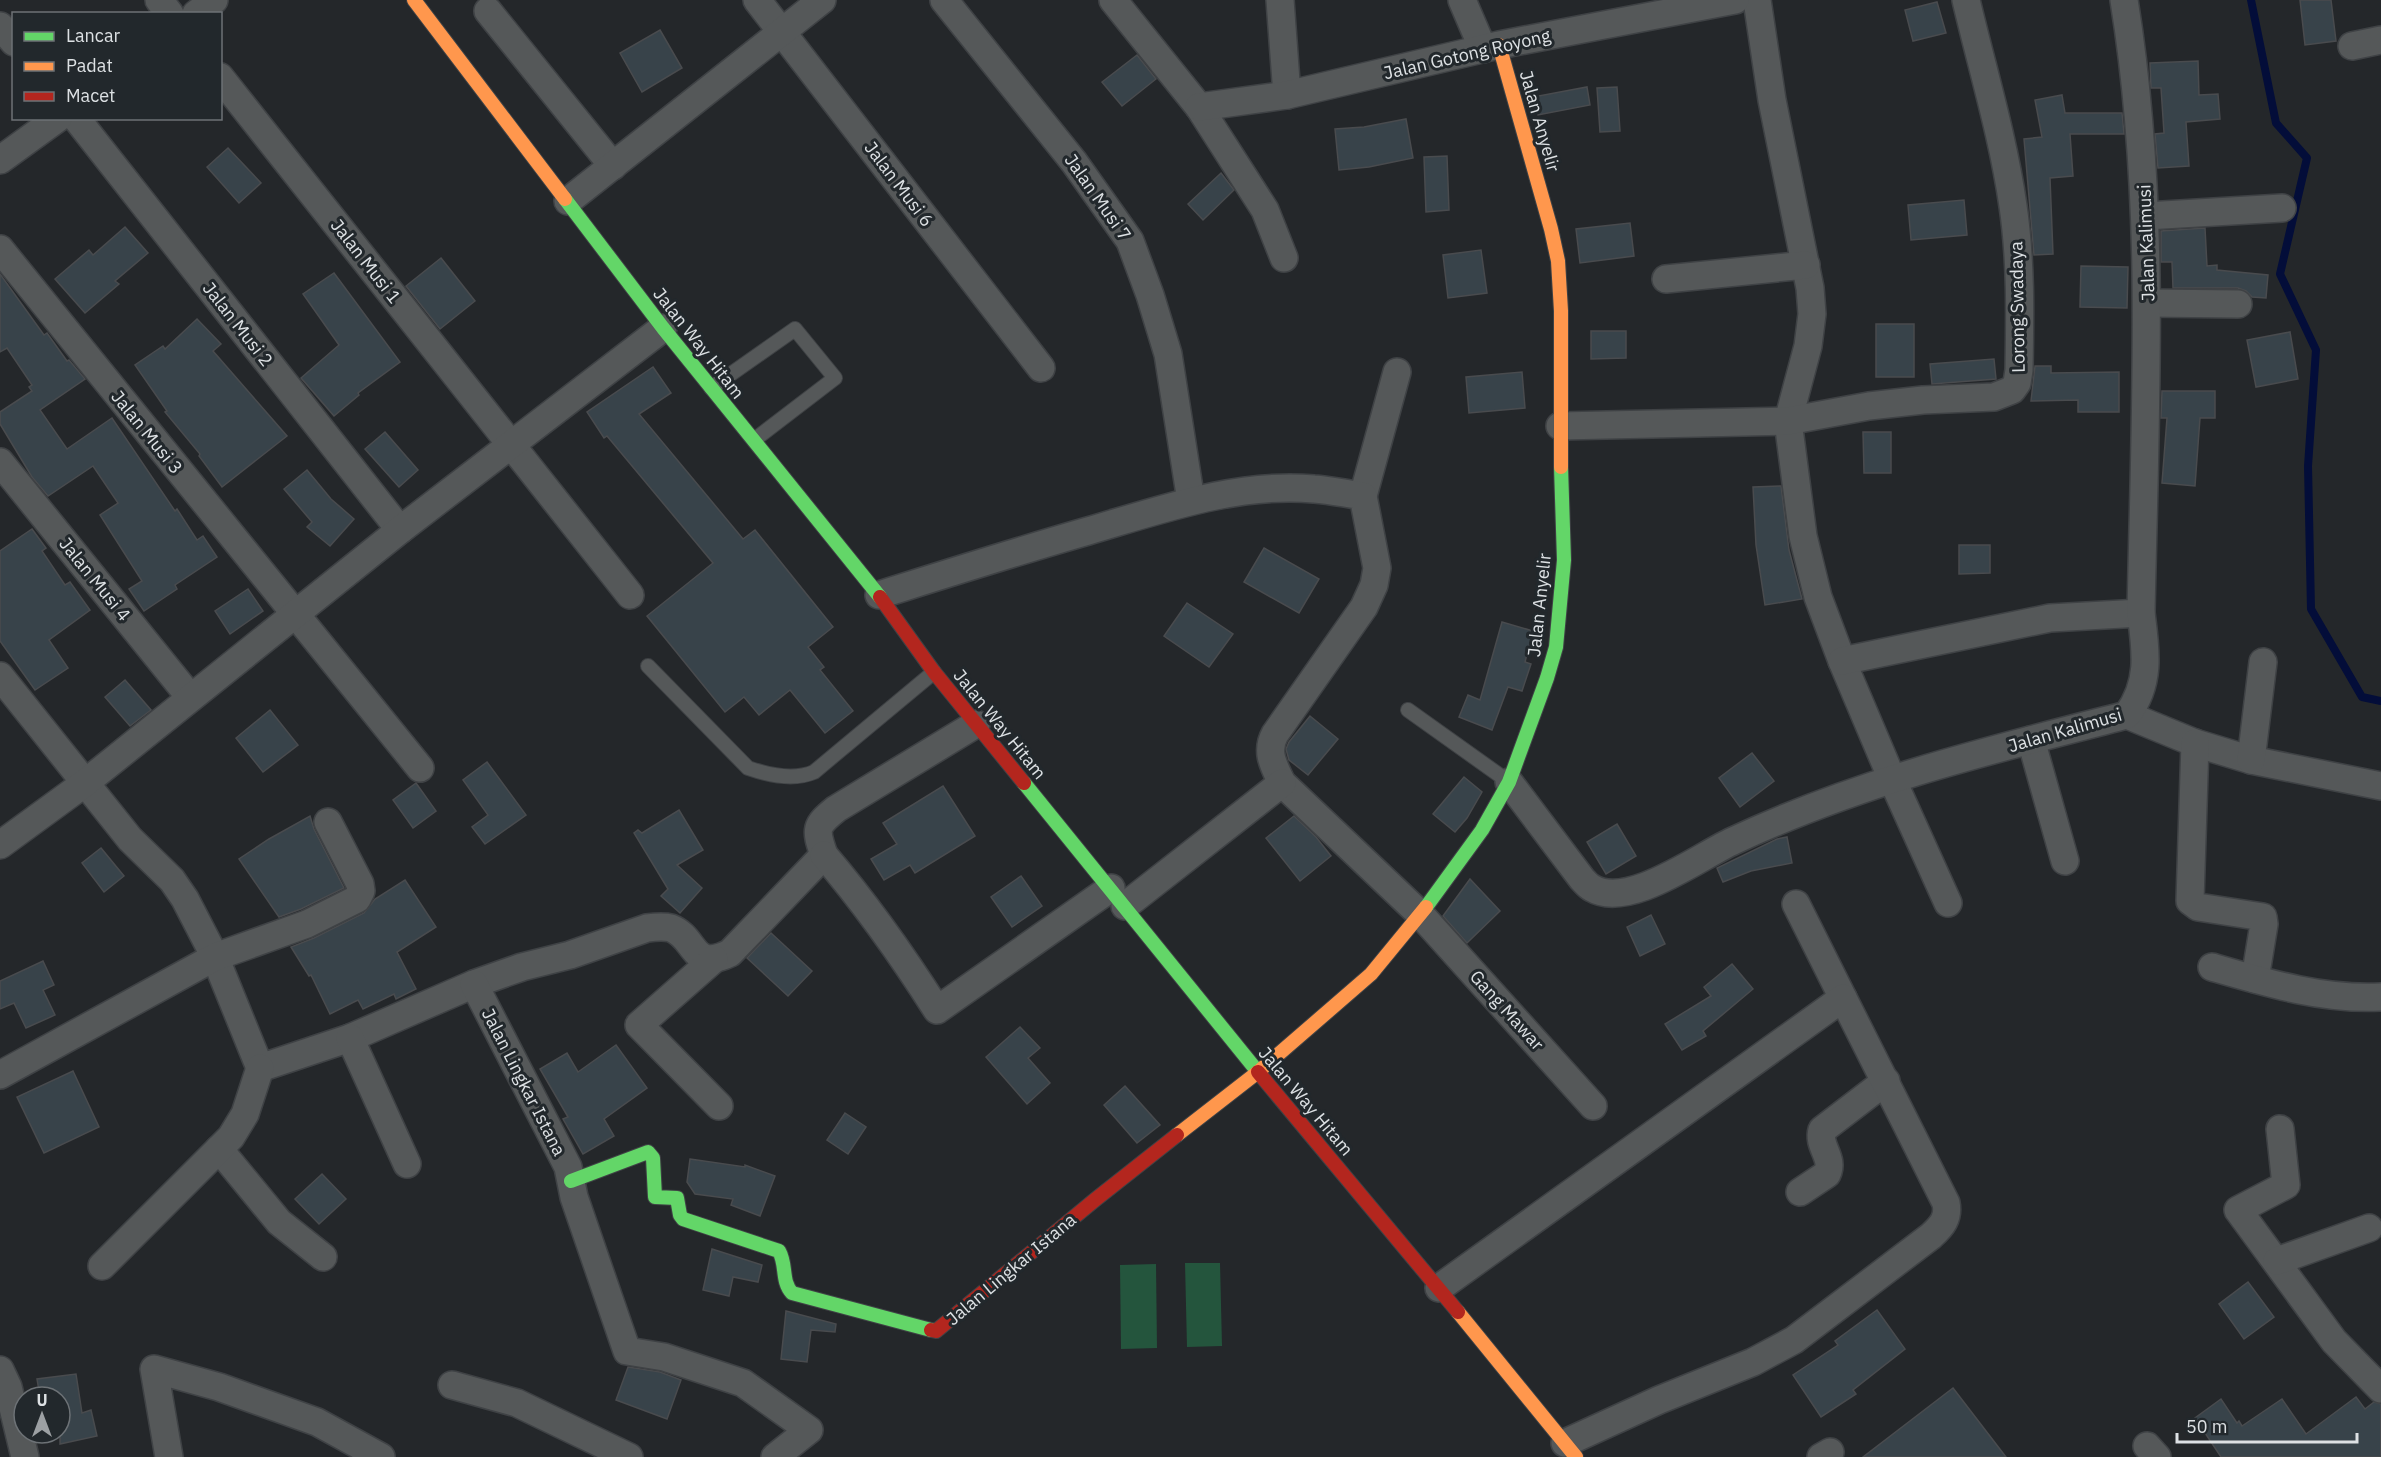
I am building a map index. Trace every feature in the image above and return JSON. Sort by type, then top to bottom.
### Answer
[{"type":"street","points":[[159,0],[168,12]]},
{"type":"street","points":[[199,12],[214,0]]},
{"type":"street","name":"Jalan Way Hitam","points":[[414,0],[663,328],[879,595],[934,672],[1258,1072],[1571,1450]]},
{"type":"street","name":"Jalan Musi 6","points":[[758,0],[1041,368]]},
{"type":"street","points":[[568,201],[781,30],[822,0]]},
{"type":"street","name":"Jalan Musi 7","points":[[944,0],[1074,162],[1130,241],[1168,354],[1191,501]]},
{"type":"street","points":[[1113,0],[1199,107],[1265,210],[1284,258]]},
{"type":"street","points":[[1280,0],[1287,95]]},
{"type":"street","points":[[1462,0],[1491,47]]},
{"type":"street","name":"Jalan Gotong Royong","points":[[1199,107],[1287,95],[1491,47],[1735,0]]},
{"type":"street","points":[[1757,0],[1772,100],[1810,288],[1812,314],[1802,371],[1788,421],[1803,536],[1818,597],[1842,661],[1948,903]]},
{"type":"street","name":"Lorong Swadaya","points":[[1788,421],[1869,406],[1923,400],[1994,397],[2012,390],[2018,383],[2020,270],[2013,207],[2007,171],[1966,0]]},
{"type":"street","name":"Jalan Kalimusi","points":[[1509,782],[1582,879],[1592,889],[1619,893],[1653,884],[1732,841],[1810,808],[1892,779],[2127,716],[2143,690],[2145,645],[2141,613],[2148,303],[2146,216],[2140,123],[2124,0]]},
{"type":"street","points":[[488,11],[613,166]]},
{"type":"street","points":[[0,26],[12,40]]},
{"type":"street","points":[[2352,46],[2381,40]]},
{"type":"street","name":"Jalan Anyelir","points":[[1258,1072],[1371,974],[1421,915],[1482,830],[1509,782],[1556,647],[1564,560],[1560,426],[1561,312],[1558,261],[1539,182],[1491,47]]},
{"type":"street","name":"Jalan Musi 1","points":[[222,80],[630,595]]},
{"type":"street","points":[[0,160],[55,120]]},
{"type":"street","name":"Jalan Musi 2","points":[[78,120],[400,530]]},
{"type":"street","points":[[2146,216],[2282,208]]},
{"type":"street","name":"Jalan Musi 3","points":[[0,249],[420,768]]},
{"type":"street","points":[[1666,279],[1806,265]]},
{"type":"street","points":[[2148,303],[2238,304]]},
{"type":"street","points":[[0,845],[85,783],[400,530],[663,328]]},
{"type":"street","points":[[976,724],[836,809],[823,819],[817,832],[824,855],[857,893],[897,946],[937,1010],[1118,897],[1282,783],[1272,760],[1272,741],[1364,606],[1374,585],[1377,568],[1364,496],[1397,372]]},
{"type":"street","points":[[1560,426],[1788,421]]},
{"type":"street","name":"Jalan Musi 4","points":[[0,462],[190,697]]},
{"type":"street","points":[[879,595],[1044,543],[1191,501],[1234,493],[1273,490],[1313,489],[1364,496]]},
{"type":"street","points":[[1842,661],[2050,618],[2141,613]]},
{"type":"street","points":[[2251,760],[2263,662]]},
{"type":"street","points":[[0,676],[130,839],[172,880],[185,899],[214,957],[260,1068],[241,1124],[102,1266]]},
{"type":"street","points":[[2127,716],[2195,743],[2251,760],[2381,786]]},
{"type":"street","points":[[2031,740],[2065,861]]},
{"type":"street","points":[[2195,743],[2190,901],[2198,907],[2263,917],[2265,924],[2255,980]]},
{"type":"street","name":"Gang Mawar","points":[[1282,783],[1421,915],[1593,1106]]},
{"type":"street","points":[[0,1076],[214,957],[307,924],[360,895],[360,884],[328,822]]},
{"type":"street","points":[[719,1106],[639,1025],[714,959],[730,953],[824,855]]},
{"type":"street","points":[[1571,1450],[1659,1400],[1753,1362],[1794,1340],[1932,1236],[1941,1226],[1946,1214],[1946,1203],[1796,904]]},
{"type":"street","points":[[260,1068],[350,1038],[474,984],[522,967],[570,955],[647,928],[660,927],[675,931],[701,957],[714,959]]},
{"type":"street","points":[[2212,967],[2308,993],[2343,998],[2381,997]]},
{"type":"street","name":"Jalan Lingkar Istana","points":[[474,984],[568,1167],[572,1189],[648,1152],[653,1158],[656,1197],[677,1198],[683,1219],[779,1251],[783,1257],[786,1286],[792,1293],[936,1331],[1096,1199],[1258,1072]]},
{"type":"street","points":[[1439,1288],[1843,998]]},
{"type":"street","points":[[350,1038],[407,1164]]},
{"type":"street","points":[[1800,1192],[1829,1170],[1830,1164],[1820,1141],[1822,1130],[1886,1081]]},
{"type":"street","points":[[2280,1129],[2286,1185],[2238,1210],[2334,1341],[2381,1389]]},
{"type":"street","points":[[219,1149],[279,1222],[323,1257]]},
{"type":"street","points":[[572,1189],[627,1351],[664,1357],[743,1383],[809,1430],[775,1457]]},
{"type":"street","points":[[2277,1261],[2369,1228]]},
{"type":"street","points":[[169,1457],[154,1369],[219,1387],[316,1422],[381,1457]]},
{"type":"street","points":[[0,1370],[8,1387],[8,1416],[25,1457]]},
{"type":"street","points":[[452,1385],[517,1403],[630,1457]]},
{"type":"lane","points":[[711,388],[795,328],[835,378],[753,440]]},
{"type":"lane","points":[[648,666],[748,768],[763,774],[796,777],[814,772],[934,672]]},
{"type":"lane","points":[[1408,710],[1509,782]]},
{"type":"green space","points":[[1185,1263],[1220,1263],[1222,1346],[1187,1347]]},
{"type":"green space","points":[[1156,1264],[1157,1348],[1121,1349],[1120,1265]]},
{"type":"building","points":[[2300,0],[2331,0],[2336,41],[2305,45]]},
{"type":"building","points":[[1937,2],[1946,33],[1913,41],[1905,10]]},
{"type":"building","points":[[660,30],[682,68],[642,92],[620,53]]},
{"type":"building","points":[[1137,55],[1156,79],[1122,106],[1102,82]]},
{"type":"building","points":[[2198,61],[2199,95],[2218,94],[2220,119],[2186,122],[2189,166],[2158,168],[2155,134],[2164,133],[2161,88],[2151,88],[2150,63]]},
{"type":"building","points":[[1587,87],[1590,105],[1538,115],[1533,97]]},
{"type":"building","points":[[1617,87],[1620,131],[1600,132],[1597,88]]},
{"type":"building","points":[[2062,95],[2065,113],[2122,113],[2124,134],[2070,134],[2073,176],[2050,178],[2053,254],[2034,255],[2024,139],[2042,137],[2035,100]]},
{"type":"building","points":[[1406,119],[1413,158],[1369,167],[1339,170],[1335,129],[1364,127]]},
{"type":"building","points":[[228,148],[261,183],[239,203],[207,167]]},
{"type":"building","points":[[1447,156],[1449,210],[1426,212],[1424,157]]},
{"type":"building","points":[[1221,173],[1234,190],[1203,220],[1188,204]]},
{"type":"building","points":[[1964,200],[1967,235],[1911,240],[1908,205]]},
{"type":"building","points":[[1630,223],[1634,256],[1580,263],[1576,229]]},
{"type":"building","points":[[125,227],[148,253],[115,281],[119,284],[85,313],[55,279],[89,250],[93,255]]},
{"type":"building","points":[[2205,228],[2207,266],[2217,265],[2217,270],[2268,275],[2266,298],[2252,297],[2246,291],[2238,288],[2173,288],[2172,262],[2161,262],[2161,231]]},
{"type":"building","points":[[1481,250],[1487,293],[1448,298],[1443,255]]},
{"type":"building","points":[[441,258],[475,301],[440,329],[406,286]]},
{"type":"building","points":[[2081,266],[2128,267],[2127,308],[2080,307]]},
{"type":"building","points":[[334,273],[400,362],[358,393],[359,395],[334,416],[301,378],[339,345],[303,294]]},
{"type":"building","points":[[0,274],[44,335],[47,333],[67,361],[69,360],[85,379],[40,410],[67,449],[112,418],[175,511],[177,509],[197,540],[203,536],[217,557],[175,585],[177,589],[144,611],[129,589],[142,581],[100,515],[118,503],[93,466],[48,496],[32,477],[0,424],[0,412],[32,391],[29,387],[32,385],[7,348],[0,352]]},
{"type":"building","points":[[197,319],[221,344],[213,351],[287,436],[222,487],[199,456],[200,454],[165,412],[167,411],[135,365],[163,346],[165,349]]},
{"type":"building","points":[[1876,324],[1914,324],[1914,377],[1876,377]]},
{"type":"building","points":[[1591,331],[1626,331],[1626,358],[1591,359]]},
{"type":"building","points":[[2290,332],[2298,379],[2256,387],[2247,340]]},
{"type":"building","points":[[1994,359],[1996,379],[1932,384],[1930,364]]},
{"type":"building","points":[[2035,366],[2051,366],[2051,373],[2119,372],[2119,412],[2078,412],[2078,400],[2031,401]]},
{"type":"building","points":[[653,367],[671,393],[639,414],[743,539],[755,530],[833,627],[808,647],[824,667],[820,670],[853,711],[825,733],[790,690],[759,715],[744,697],[725,712],[647,616],[713,563],[607,436],[604,438],[587,412]]},
{"type":"building","points":[[1522,372],[1525,408],[1469,413],[1466,377]]},
{"type":"building","points":[[2162,391],[2215,391],[2215,418],[2200,418],[2195,486],[2162,483],[2167,418],[2161,418]]},
{"type":"building","points":[[385,432],[418,470],[399,487],[365,449]]},
{"type":"building","points":[[1863,432],[1891,432],[1891,473],[1864,473]]},
{"type":"building","points":[[307,470],[331,499],[354,519],[330,546],[307,527],[312,522],[284,489]]},
{"type":"building","points":[[1781,486],[1789,550],[1802,599],[1765,605],[1756,545],[1753,487]]},
{"type":"building","points":[[32,529],[46,548],[42,551],[65,585],[70,582],[90,610],[49,640],[68,668],[35,690],[0,641],[0,551]]},
{"type":"building","points":[[1959,545],[1990,545],[1990,573],[1959,574]]},
{"type":"building","points":[[1264,548],[1319,579],[1299,613],[1244,582]]},
{"type":"building","points":[[248,589],[263,611],[230,634],[215,611]]},
{"type":"building","points":[[1187,603],[1233,634],[1209,667],[1164,636]]},
{"type":"building","points":[[1502,622],[1533,631],[1525,662],[1531,664],[1522,691],[1508,687],[1492,730],[1459,717],[1468,695],[1480,700]]},
{"type":"building","points":[[125,680],[151,710],[130,726],[105,697]]},
{"type":"building","points":[[270,710],[298,745],[263,772],[236,738]]},
{"type":"building","points":[[1310,716],[1338,739],[1308,775],[1289,760],[1286,749]]},
{"type":"building","points":[[1752,753],[1774,781],[1740,807],[1719,778]]},
{"type":"building","points":[[487,762],[526,815],[485,844],[472,827],[488,815],[463,780]]},
{"type":"building","points":[[1464,777],[1482,792],[1467,818],[1455,832],[1433,814]]},
{"type":"building","points":[[416,783],[436,811],[413,828],[393,800]]},
{"type":"building","points":[[943,786],[975,836],[915,873],[910,865],[884,880],[871,859],[897,844],[883,823]]},
{"type":"building","points":[[679,810],[703,850],[677,865],[702,888],[680,913],[661,896],[668,889],[634,833],[638,830],[642,833]]},
{"type":"building","points":[[310,816],[314,829],[344,888],[279,917],[239,859]]},
{"type":"building","points":[[1294,816],[1316,837],[1331,856],[1300,881],[1266,838]]},
{"type":"building","points":[[1617,824],[1636,856],[1606,874],[1587,842]]},
{"type":"building","points":[[1787,837],[1792,863],[1751,871],[1723,882],[1717,868],[1777,839]]},
{"type":"building","points":[[101,848],[124,876],[104,892],[82,863]]},
{"type":"building","points":[[1021,876],[1042,906],[1012,927],[991,897]]},
{"type":"building","points":[[1470,879],[1500,911],[1467,943],[1443,916]]},
{"type":"building","points":[[405,880],[436,927],[397,952],[416,989],[396,999],[394,994],[363,1009],[358,1000],[330,1014],[311,975],[309,976],[291,947],[364,913],[375,899]]},
{"type":"building","points":[[1651,915],[1665,944],[1640,956],[1627,927]]},
{"type":"building","points":[[771,933],[812,971],[788,996],[747,958]]},
{"type":"building","points":[[43,961],[54,985],[43,990],[55,1015],[26,1028],[14,1003],[0,1009],[0,981]]},
{"type":"building","points":[[1732,964],[1753,989],[1703,1031],[1706,1036],[1682,1050],[1665,1024],[1711,996],[1704,987]]},
{"type":"building","points":[[1020,1027],[1040,1048],[1028,1058],[1050,1083],[1027,1104],[986,1057]]},
{"type":"building","points":[[616,1045],[647,1088],[604,1119],[614,1136],[583,1154],[563,1119],[568,1117],[540,1069],[567,1053],[578,1072]]},
{"type":"building","points":[[73,1071],[99,1127],[44,1153],[17,1097]]},
{"type":"building","points":[[1125,1086],[1160,1125],[1137,1143],[1104,1105]]},
{"type":"building","points":[[845,1113],[866,1127],[848,1154],[827,1140]]},
{"type":"building","points":[[690,1159],[745,1167],[745,1165],[775,1176],[760,1216],[731,1205],[733,1199],[695,1194],[687,1182]]},
{"type":"building","points":[[322,1174],[346,1199],[319,1224],[295,1199]]},
{"type":"building","points":[[712,1249],[762,1265],[758,1282],[733,1277],[729,1296],[703,1290]]},
{"type":"building","points":[[2248,1282],[2274,1317],[2244,1339],[2219,1304]]},
{"type":"building","points":[[1877,1310],[1905,1349],[1853,1390],[1856,1394],[1821,1417],[1793,1375],[1838,1345],[1835,1341]]},
{"type":"building","points":[[786,1311],[836,1324],[835,1332],[811,1330],[807,1362],[781,1359]]},
{"type":"building","points":[[628,1367],[660,1372],[681,1380],[667,1419],[616,1400]]},
{"type":"building","points":[[76,1374],[82,1413],[91,1410],[97,1436],[72,1441],[72,1385],[38,1385],[37,1379]]},
{"type":"building","points":[[1953,1388],[2006,1457],[1863,1457]]},
{"type":"building","points":[[2356,1397],[2365,1409],[2374,1402],[2381,1404],[2381,1457],[2221,1457],[2195,1418],[2221,1399],[2237,1423],[2239,1421],[2242,1426],[2282,1399],[2306,1434]]},
{"type":"waterway","points":[[2251,0],[2276,123],[2307,158],[2280,274],[2316,350],[2308,466],[2311,609],[2362,697],[2381,701]]},
{"type":"traffic: fast","points":[[565,199],[663,328],[880,597]]},
{"type":"traffic: fast","points":[[1426,907],[1482,830],[1509,782],[1547,678],[1556,647],[1564,560],[1561,467]]},
{"type":"traffic: fast","points":[[1024,783],[1258,1072]]},
{"type":"traffic: fast","points":[[571,1181],[648,1152],[653,1158],[655,1197],[677,1198],[683,1219],[779,1251],[786,1283],[792,1293],[931,1330]]},
{"type":"traffic: slow","points":[[414,0],[565,199]]},
{"type":"traffic: slow","points":[[1499,45],[1558,261],[1561,311],[1561,467]]},
{"type":"traffic: slow","points":[[1177,1135],[1258,1072],[1371,974],[1426,907]]},
{"type":"traffic: slow","points":[[1458,1312],[1576,1457]]},
{"type":"traffic: jam","points":[[880,597],[934,672],[1024,783]]},
{"type":"traffic: jam","points":[[1258,1072],[1458,1312]]},
{"type":"traffic: jam","points":[[931,1330],[936,1331],[1177,1135]]}]
